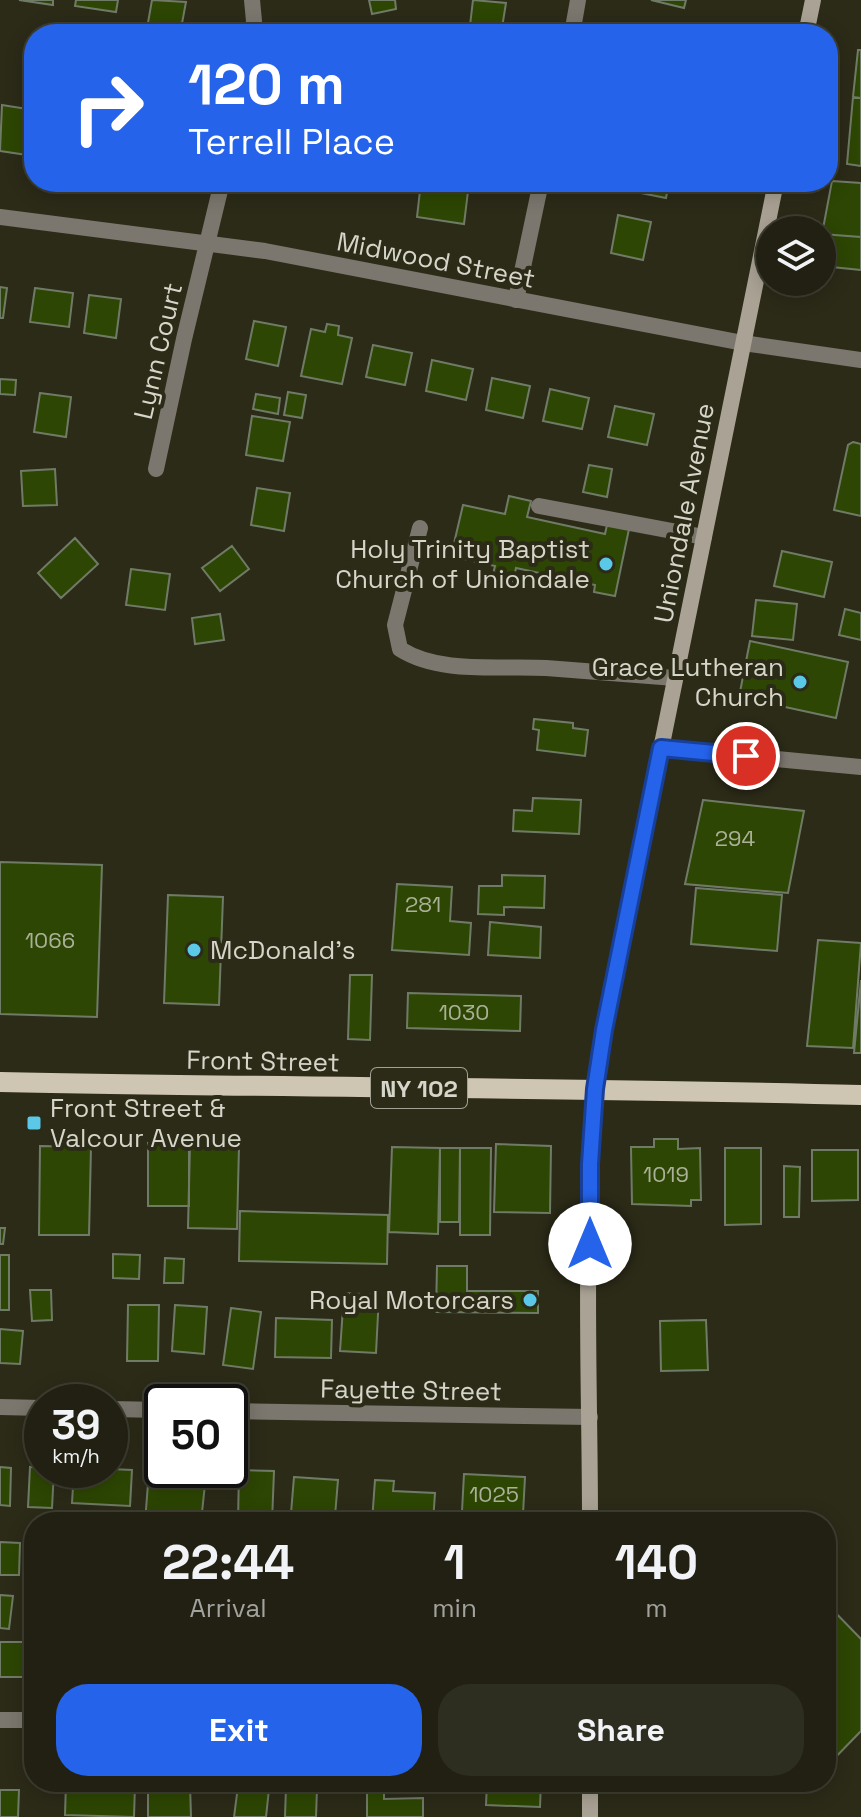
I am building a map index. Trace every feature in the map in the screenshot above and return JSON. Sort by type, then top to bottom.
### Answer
[{"type":"main road","points":[[808,24],[813,0]]},
{"type":"main road","name":"Uniondale Avenue","points":[[590,1512],[590,1164],[595,1089],[604,1030],[774,192]]},
{"type":"main road","name":"Front Street","points":[[0,1082],[861,1095]]},
{"type":"main road","points":[[590,1792],[590,1817]]},
{"type":"street","points":[[252,0],[254,24]]},
{"type":"street","points":[[574,24],[578,0]]},
{"type":"street","name":"Lynn Court","points":[[156,469],[220,192]]},
{"type":"street","points":[[516,300],[539,192]]},
{"type":"street","name":"Midwood Street","points":[[0,217],[265,251],[743,343],[861,360]]},
{"type":"street","points":[[539,506],[704,537]]},
{"type":"street","points":[[420,528],[395,625],[400,649],[408,654],[451,665],[675,678]]},
{"type":"street","points":[[661,748],[861,767]]},
{"type":"street","points":[[0,1407],[24,1408]]},
{"type":"street","name":"Fayette Street","points":[[248,1411],[590,1417]]},
{"type":"street","points":[[0,1720],[24,1720]]},
{"type":"building","points":[[19,0],[53,0],[53,5]]},
{"type":"building","points":[[76,0],[118,0],[116,12],[75,6]]},
{"type":"building","points":[[152,0],[186,2],[182,24],[148,24]]},
{"type":"building","points":[[369,0],[395,0],[396,9],[372,14]]},
{"type":"building","points":[[473,0],[506,3],[503,24],[470,24]]},
{"type":"building","points":[[651,0],[686,0],[684,8]]},
{"type":"building","points":[[858,50],[861,50],[861,98],[853,97]]},
{"type":"building","points":[[853,97],[861,98],[861,166],[847,164]]},
{"type":"building","points":[[2,105],[24,108],[24,155],[0,151]]},
{"type":"building","points":[[838,181],[861,183],[861,237],[836,235],[836,216],[825,216],[830,192],[838,192]]},
{"type":"building","points":[[420,192],[468,192],[464,224],[417,217]]},
{"type":"building","points":[[636,192],[667,192],[666,198]]},
{"type":"building","points":[[618,215],[651,222],[643,260],[611,253]]},
{"type":"building","points":[[836,235],[861,237],[861,270],[836,267]]},
{"type":"building","points":[[0,287],[7,288],[3,318],[0,318]]},
{"type":"building","points":[[35,288],[73,293],[69,327],[30,322]]},
{"type":"building","points":[[89,295],[121,299],[116,338],[84,333]]},
{"type":"building","points":[[254,321],[286,327],[278,366],[246,359]]},
{"type":"building","points":[[327,324],[339,326],[338,335],[352,338],[342,384],[301,376],[311,329],[325,332]]},
{"type":"building","points":[[373,345],[412,353],[405,385],[366,377]]},
{"type":"building","points":[[432,360],[473,369],[466,400],[426,391]]},
{"type":"building","points":[[492,378],[530,386],[523,418],[486,410]]},
{"type":"building","points":[[0,379],[16,380],[15,395],[0,394]]},
{"type":"building","points":[[550,389],[589,398],[582,429],[543,421]]},
{"type":"building","points":[[288,392],[306,395],[302,418],[284,415]]},
{"type":"building","points":[[40,393],[71,397],[66,437],[34,432]]},
{"type":"building","points":[[256,394],[280,398],[278,414],[253,409]]},
{"type":"building","points":[[615,406],[654,414],[647,445],[608,437]]},
{"type":"building","points":[[252,416],[290,422],[283,461],[246,455]]},
{"type":"building","points":[[853,442],[861,444],[861,516],[834,510],[848,445]]},
{"type":"building","points":[[589,465],[612,469],[607,497],[583,492]]},
{"type":"building","points":[[55,469],[57,505],[23,506],[21,471]]},
{"type":"building","points":[[257,488],[290,493],[284,531],[251,525]]},
{"type":"building","points":[[509,496],[531,501],[527,517],[605,534],[607,525],[629,529],[615,596],[594,592],[595,585],[516,568],[513,582],[492,578],[495,566],[451,556],[463,505],[505,514]]},
{"type":"building","points":[[75,538],[98,564],[61,598],[38,573]]},
{"type":"building","points":[[232,546],[249,569],[220,591],[202,568]]},
{"type":"building","points":[[782,551],[832,562],[824,597],[774,586]]},
{"type":"building","points":[[131,569],[170,574],[165,610],[126,605]]},
{"type":"building","points":[[756,600],[797,604],[793,640],[752,636]]},
{"type":"building","points":[[845,609],[861,613],[861,640],[839,635]]},
{"type":"building","points":[[220,614],[224,640],[195,644],[192,618]]},
{"type":"building","points":[[750,641],[848,662],[836,718],[739,697]]},
{"type":"building","points":[[534,719],[573,723],[573,728],[588,730],[585,756],[537,750],[539,730],[533,729]]},
{"type":"building","points":[[533,798],[581,800],[579,834],[513,831],[514,810],[532,811]]},
{"type":"building","points":[[703,800],[804,811],[788,893],[685,884]]},
{"type":"building","points":[[0,862],[102,865],[97,1017],[0,1014]]},
{"type":"building","points":[[502,875],[545,876],[544,908],[504,907],[504,915],[478,914],[479,886],[502,886]]},
{"type":"building","points":[[397,884],[452,887],[450,921],[471,923],[469,955],[392,950]]},
{"type":"building","points":[[696,888],[782,895],[777,951],[691,944]]},
{"type":"building","name":"McDonald's","points":[[168,895],[223,897],[219,1005],[164,1003]]},
{"type":"building","points":[[490,922],[541,927],[540,958],[488,955]]},
{"type":"building","points":[[818,940],[861,943],[853,1048],[807,1046]]},
{"type":"building","points":[[350,975],[372,975],[370,1040],[348,1039]]},
{"type":"building","points":[[861,980],[861,1053],[854,1053]]},
{"type":"building","points":[[408,993],[521,996],[520,1031],[407,1028]]},
{"type":"building","points":[[654,1139],[678,1139],[678,1149],[700,1148],[701,1200],[691,1200],[691,1206],[632,1204],[631,1147],[654,1147]]},
{"type":"building","points":[[148,1143],[189,1143],[189,1206],[148,1206]]},
{"type":"building","points":[[496,1144],[551,1146],[550,1213],[494,1212]]},
{"type":"building","points":[[190,1145],[239,1146],[237,1229],[188,1228]]},
{"type":"building","points":[[40,1146],[91,1147],[89,1235],[39,1235]]},
{"type":"building","points":[[392,1147],[440,1148],[438,1234],[389,1232]]},
{"type":"building","points":[[440,1148],[460,1148],[459,1222],[440,1222]]},
{"type":"building","points":[[460,1148],[491,1148],[490,1235],[460,1235]]},
{"type":"building","points":[[725,1148],[761,1148],[761,1224],[725,1225]]},
{"type":"building","points":[[812,1150],[858,1150],[858,1200],[812,1201]]},
{"type":"building","points":[[784,1166],[800,1167],[799,1217],[784,1217]]},
{"type":"building","points":[[240,1211],[388,1215],[387,1264],[239,1261]]},
{"type":"building","points":[[0,1228],[5,1228],[3,1244],[0,1244]]},
{"type":"building","points":[[113,1254],[140,1255],[139,1279],[113,1278]]},
{"type":"building","points":[[0,1255],[9,1255],[9,1310],[0,1310]]},
{"type":"building","points":[[165,1258],[184,1259],[183,1283],[164,1283]]},
{"type":"building","points":[[437,1266],[467,1266],[467,1291],[538,1291],[538,1313],[436,1312]]},
{"type":"building","points":[[30,1290],[51,1290],[52,1320],[32,1321]]},
{"type":"building","points":[[344,1293],[379,1295],[376,1353],[340,1351]]},
{"type":"building","points":[[128,1305],[159,1305],[158,1361],[127,1361]]},
{"type":"building","points":[[175,1305],[207,1307],[204,1354],[172,1351]]},
{"type":"building","points":[[231,1308],[261,1312],[253,1369],[223,1365]]},
{"type":"building","points":[[276,1318],[332,1320],[331,1358],[275,1357]]},
{"type":"building","points":[[706,1320],[708,1370],[661,1371],[660,1321]]},
{"type":"building","points":[[0,1329],[23,1331],[20,1364],[0,1363]]},
{"type":"building","points":[[0,1467],[11,1468],[10,1506],[0,1505]]},
{"type":"building","points":[[128,1470],[132,1470],[130,1506],[72,1503],[73,1488],[128,1488]]},
{"type":"building","points":[[248,1470],[274,1471],[272,1512],[238,1512],[239,1488],[248,1488]]},
{"type":"building","points":[[464,1474],[525,1477],[523,1512],[462,1511]]},
{"type":"building","points":[[294,1477],[338,1480],[335,1512],[291,1512]]},
{"type":"building","points":[[375,1480],[394,1481],[393,1491],[435,1493],[434,1512],[373,1512]]},
{"type":"building","points":[[29,1488],[53,1488],[52,1508],[28,1507]]},
{"type":"building","points":[[148,1488],[205,1488],[202,1512],[146,1512]]},
{"type":"building","points":[[0,1542],[20,1543],[19,1575],[0,1575]]},
{"type":"building","points":[[0,1595],[13,1596],[9,1629],[0,1628]]},
{"type":"building","points":[[836,1613],[861,1639],[861,1731],[836,1757]]},
{"type":"building","points":[[0,1642],[24,1642],[24,1677],[0,1677]]},
{"type":"building","points":[[0,1790],[19,1790],[18,1817],[0,1817]]},
{"type":"building","points":[[66,1792],[135,1792],[134,1817],[65,1815]]},
{"type":"building","points":[[148,1792],[190,1792],[191,1817],[148,1817]]},
{"type":"building","points":[[237,1792],[269,1792],[266,1817],[234,1817]]},
{"type":"building","points":[[286,1792],[317,1792],[316,1817],[285,1817]]},
{"type":"building","points":[[367,1792],[384,1792],[384,1799],[423,1798],[423,1817],[367,1817]]},
{"type":"building","points":[[487,1792],[541,1792],[540,1807],[486,1805]]},
{"type":"place","name":"Holy Trinity Baptist Church of Uniondale","points":[[606,564]]},
{"type":"place","name":"Grace Lutheran Church","points":[[800,682]]},
{"type":"place","name":"McDonald's","points":[[194,950]]},
{"type":"place","name":"Front Street & Valcour Avenue","points":[[34,1123]]},
{"type":"place","name":"Royal Motorcars","points":[[530,1300]]},
{"type":"route","points":[[590,1244],[590,1164],[595,1089],[661,748],[746,756]]}]
